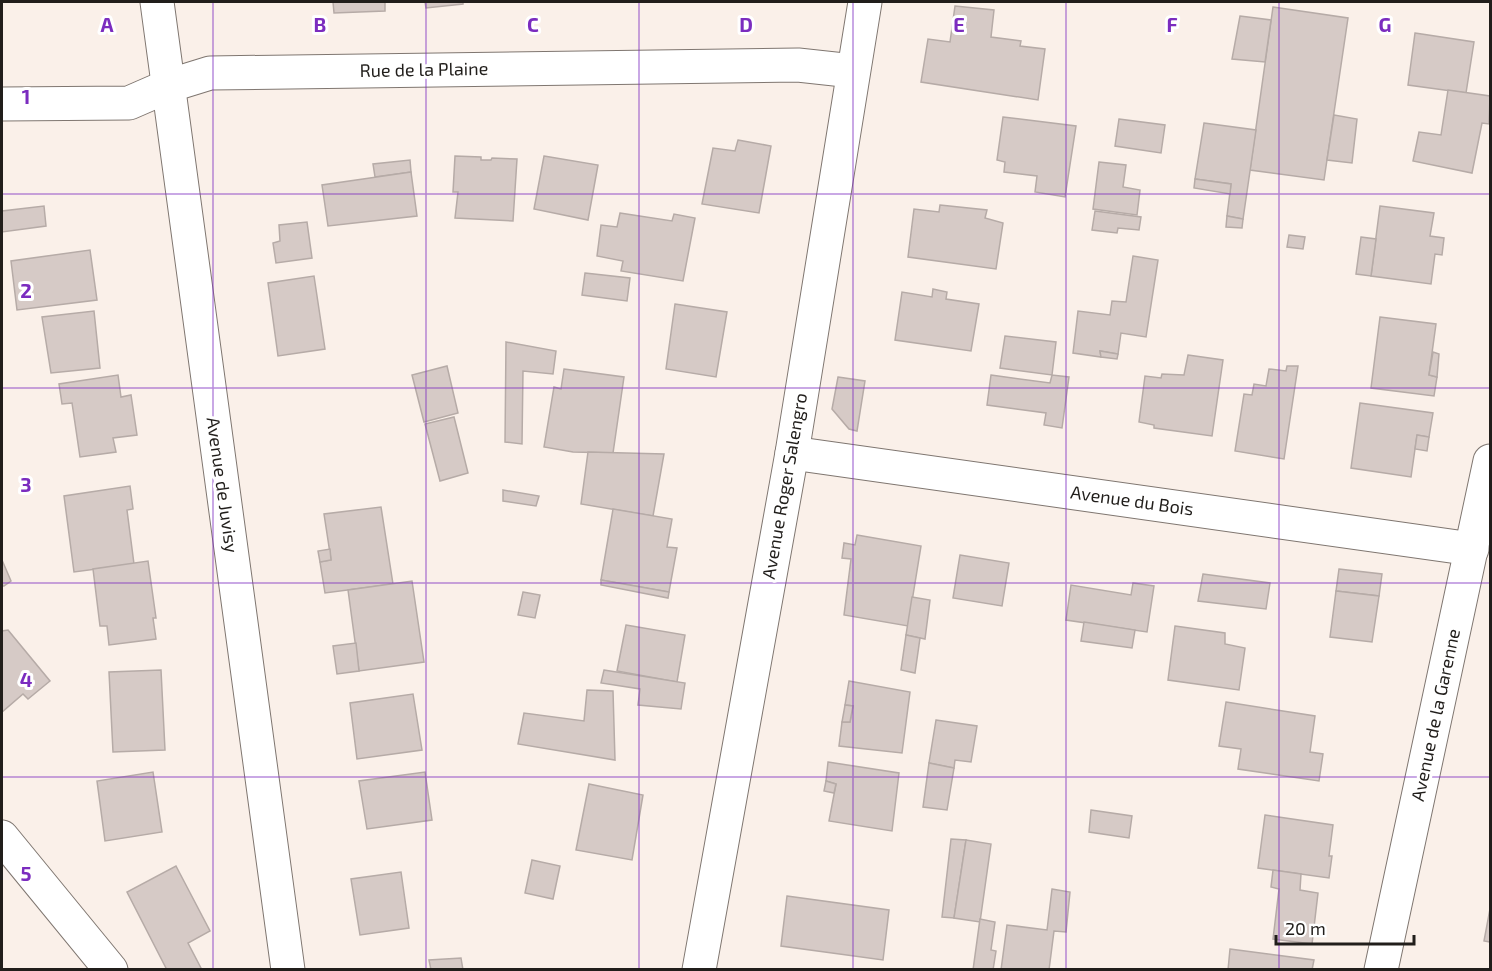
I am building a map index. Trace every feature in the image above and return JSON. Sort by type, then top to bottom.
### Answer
[{"type":"street","name":"Avenue de Juvisy","points":[[157,2],[288,969]]},
{"type":"street","name":"Avenue Roger Salengro","points":[[699,969],[792,453],[865,2]]},
{"type":"street","name":"Rue de la Plaine","points":[[2,104],[129,103],[168,86],[210,72],[798,65],[853,71]]},
{"type":"street","name":"Avenue du Bois","points":[[792,453],[1472,549]]},
{"type":"street","name":"Avenue de la Garenne","points":[[1381,969],[1491,461]]},
{"type":"street","points":[[2,837],[111,969]]},
{"type":"building","points":[[333,2],[385,2],[385,11],[334,13]]},
{"type":"building","points":[[425,2],[463,2],[463,4],[426,8]]},
{"type":"building","points":[[955,6],[994,10],[991,37],[1021,41],[1020,46],[1045,49],[1038,100],[921,82],[928,39],[950,42]]},
{"type":"building","points":[[1273,7],[1348,18],[1324,180],[1250,170]]},
{"type":"building","points":[[1240,16],[1271,20],[1265,62],[1232,59]]},
{"type":"building","points":[[1415,33],[1474,42],[1466,93],[1408,85]]},
{"type":"building","points":[[1448,90],[1490,96],[1489,124],[1482,123],[1472,173],[1413,161],[1419,132],[1441,135]]},
{"type":"building","points":[[1334,115],[1357,119],[1352,163],[1327,160]]},
{"type":"building","points":[[1003,117],[1076,126],[1065,197],[1035,192],[1037,176],[1004,172],[1005,162],[997,160]]},
{"type":"building","points":[[1119,119],[1165,125],[1161,153],[1115,146]]},
{"type":"building","points":[[1204,123],[1256,130],[1243,219],[1227,216],[1231,184],[1195,179]]},
{"type":"building","points":[[738,140],[771,146],[759,213],[702,204],[713,148],[735,151]]},
{"type":"building","points":[[455,156],[481,157],[481,160],[517,159],[513,221],[455,218],[458,192],[453,192]]},
{"type":"building","points":[[544,156],[598,165],[588,220],[534,209]]},
{"type":"building","points":[[410,160],[411,172],[375,177],[373,164]]},
{"type":"building","points":[[1099,162],[1126,165],[1123,187],[1140,190],[1137,215],[1093,209]]},
{"type":"building","points":[[411,172],[417,216],[328,226],[322,185]]},
{"type":"building","points":[[1195,179],[1231,184],[1230,194],[1194,188]]},
{"type":"building","points":[[940,205],[987,210],[985,218],[1003,223],[996,269],[908,257],[914,209],[939,212]]},
{"type":"building","points":[[44,206],[46,226],[2,232],[2,211]]},
{"type":"building","points":[[1380,206],[1434,213],[1430,236],[1444,238],[1442,255],[1435,254],[1431,284],[1371,276]]},
{"type":"building","points":[[1095,211],[1141,217],[1139,230],[1118,228],[1117,233],[1092,230]]},
{"type":"building","points":[[620,213],[672,221],[674,214],[695,218],[683,281],[621,271],[623,261],[597,256],[601,225],[617,227]]},
{"type":"building","points":[[1227,216],[1243,219],[1242,228],[1226,227]]},
{"type":"building","points":[[307,222],[312,258],[276,263],[273,243],[280,241],[279,225]]},
{"type":"building","points":[[1289,235],[1305,237],[1303,249],[1287,247]]},
{"type":"building","points":[[1361,237],[1376,239],[1371,276],[1356,274]]},
{"type":"building","points":[[90,250],[97,300],[17,310],[11,261]]},
{"type":"building","points":[[1133,256],[1158,260],[1146,337],[1121,333],[1118,354],[1100,351],[1101,357],[1073,353],[1078,311],[1110,315],[1112,301],[1126,302]]},
{"type":"building","points":[[585,273],[630,278],[627,301],[582,295]]},
{"type":"building","points":[[314,276],[325,349],[278,356],[268,283]]},
{"type":"building","points":[[933,289],[947,292],[946,299],[979,304],[971,351],[895,340],[902,292],[932,297]]},
{"type":"building","points":[[675,304],[727,312],[716,377],[666,369]]},
{"type":"building","points":[[94,311],[100,368],[51,373],[42,317]]},
{"type":"building","points":[[1380,317],[1436,324],[1429,375],[1437,377],[1434,396],[1371,388]]},
{"type":"building","points":[[1005,336],[1056,342],[1052,375],[1000,368]]},
{"type":"building","points":[[506,342],[556,351],[553,374],[523,371],[522,444],[505,442]]},
{"type":"building","points":[[1100,351],[1118,354],[1117,359],[1101,357]]},
{"type":"building","points":[[1433,352],[1439,354],[1437,377],[1429,375]]},
{"type":"building","points":[[1188,355],[1223,360],[1212,436],[1154,428],[1154,425],[1139,422],[1145,376],[1161,378],[1162,374],[1184,375]]},
{"type":"building","points":[[447,366],[458,413],[424,422],[412,375]]},
{"type":"building","points":[[1287,366],[1298,366],[1284,459],[1235,451],[1244,394],[1252,395],[1254,384],[1266,386],[1269,369],[1286,371]]},
{"type":"building","points":[[564,369],[624,377],[613,453],[573,452],[544,447],[554,387],[561,389]]},
{"type":"building","points":[[118,375],[121,397],[131,395],[137,435],[113,438],[116,452],[80,457],[72,403],[62,404],[59,384]]},
{"type":"building","points":[[991,375],[1050,383],[1052,375],[1069,377],[1062,428],[1044,425],[1046,413],[987,405]]},
{"type":"building","points":[[838,377],[865,381],[857,431],[849,429],[832,409]]},
{"type":"building","points":[[1360,403],[1433,413],[1429,437],[1417,435],[1411,477],[1351,468]]},
{"type":"building","points":[[454,417],[468,473],[440,481],[425,424]]},
{"type":"building","points":[[1417,435],[1429,437],[1427,451],[1415,449]]},
{"type":"building","points":[[588,452],[664,454],[653,516],[581,504]]},
{"type":"building","points":[[130,486],[133,509],[127,510],[134,564],[74,572],[64,496]]},
{"type":"building","points":[[503,490],[539,496],[536,506],[503,501]]},
{"type":"building","points":[[381,507],[393,584],[325,593],[320,562],[331,560],[324,514]]},
{"type":"building","points":[[613,509],[672,519],[667,547],[677,548],[669,592],[601,580]]},
{"type":"building","points":[[857,535],[921,546],[908,626],[844,615],[851,559],[842,558],[844,543],[855,545]]},
{"type":"building","points":[[330,549],[331,560],[320,562],[318,551]]},
{"type":"building","points":[[960,555],[1009,563],[1002,606],[953,598]]},
{"type":"building","points":[[2,560],[11,581],[4,586],[2,586]]},
{"type":"building","points":[[148,561],[156,618],[153,618],[156,639],[109,645],[107,626],[100,626],[93,569]]},
{"type":"building","points":[[1339,569],[1382,574],[1379,596],[1336,591]]},
{"type":"building","points":[[1203,574],[1270,583],[1266,609],[1198,601]]},
{"type":"building","points":[[601,580],[669,592],[668,598],[601,585]]},
{"type":"building","points":[[412,581],[424,662],[359,671],[348,590]]},
{"type":"building","points":[[1133,583],[1154,586],[1147,632],[1066,620],[1071,585],[1131,595]]},
{"type":"building","points":[[1336,591],[1379,596],[1372,642],[1330,637]]},
{"type":"building","points":[[523,592],[540,595],[535,618],[518,615]]},
{"type":"building","points":[[912,597],[930,600],[925,639],[906,635]]},
{"type":"building","points":[[1084,622],[1135,630],[1132,648],[1081,641]]},
{"type":"building","points":[[626,625],[685,635],[677,682],[617,671]]},
{"type":"building","points":[[1175,626],[1225,633],[1225,644],[1245,648],[1239,690],[1168,680]]},
{"type":"building","points":[[8,630],[50,681],[28,699],[23,694],[2,712],[2,631]]},
{"type":"building","points":[[906,635],[920,638],[915,673],[901,670]]},
{"type":"building","points":[[356,643],[359,671],[337,674],[333,646]]},
{"type":"building","points":[[161,670],[165,750],[113,752],[109,672]]},
{"type":"building","points":[[604,670],[685,683],[681,709],[638,705],[640,689],[601,683]]},
{"type":"building","points":[[849,681],[910,692],[902,753],[839,746],[842,722],[850,722],[853,706],[845,705]]},
{"type":"building","points":[[587,690],[613,691],[615,760],[518,744],[524,713],[584,721]]},
{"type":"building","points":[[413,694],[422,750],[357,759],[350,703]]},
{"type":"building","points":[[1226,702],[1315,716],[1310,752],[1323,754],[1319,781],[1238,769],[1241,749],[1219,746]]},
{"type":"building","points":[[845,705],[853,706],[850,722],[842,722]]},
{"type":"building","points":[[936,720],[977,726],[971,762],[955,760],[954,768],[929,763]]},
{"type":"building","points":[[828,762],[899,773],[892,831],[829,821],[836,784],[826,781]]},
{"type":"building","points":[[929,763],[954,768],[947,810],[923,807]]},
{"type":"building","points":[[153,772],[162,832],[105,841],[97,781]]},
{"type":"building","points":[[425,772],[432,820],[367,829],[359,781]]},
{"type":"building","points":[[826,781],[836,784],[834,793],[824,791]]},
{"type":"building","points":[[589,784],[643,795],[632,860],[576,850]]},
{"type":"building","points":[[1091,810],[1132,816],[1129,838],[1089,832]]},
{"type":"building","points":[[1265,815],[1333,825],[1329,878],[1258,868]]},
{"type":"building","points":[[951,839],[966,840],[954,918],[942,917]]},
{"type":"building","points":[[966,840],[991,844],[980,922],[954,918]]},
{"type":"building","points":[[532,860],[560,866],[553,899],[525,893]]},
{"type":"building","points":[[176,866],[210,931],[188,943],[202,970],[167,970],[127,892]]},
{"type":"building","points":[[1273,870],[1301,874],[1300,890],[1318,893],[1312,944],[1273,939],[1279,889],[1271,887]]},
{"type":"building","points":[[401,872],[409,928],[360,935],[351,879]]},
{"type":"building","points":[[1052,889],[1070,892],[1066,932],[1054,931],[1049,970],[1001,970],[1007,925],[1047,930]]},
{"type":"building","points":[[787,896],[889,910],[883,960],[781,946]]},
{"type":"building","points":[[1490,909],[1490,942],[1484,941]]},
{"type":"building","points":[[980,919],[995,922],[991,950],[996,951],[993,970],[973,970]]},
{"type":"building","points":[[1230,949],[1314,960],[1312,970],[1228,970]]},
{"type":"building","points":[[461,958],[463,970],[431,970],[429,960]]}]
